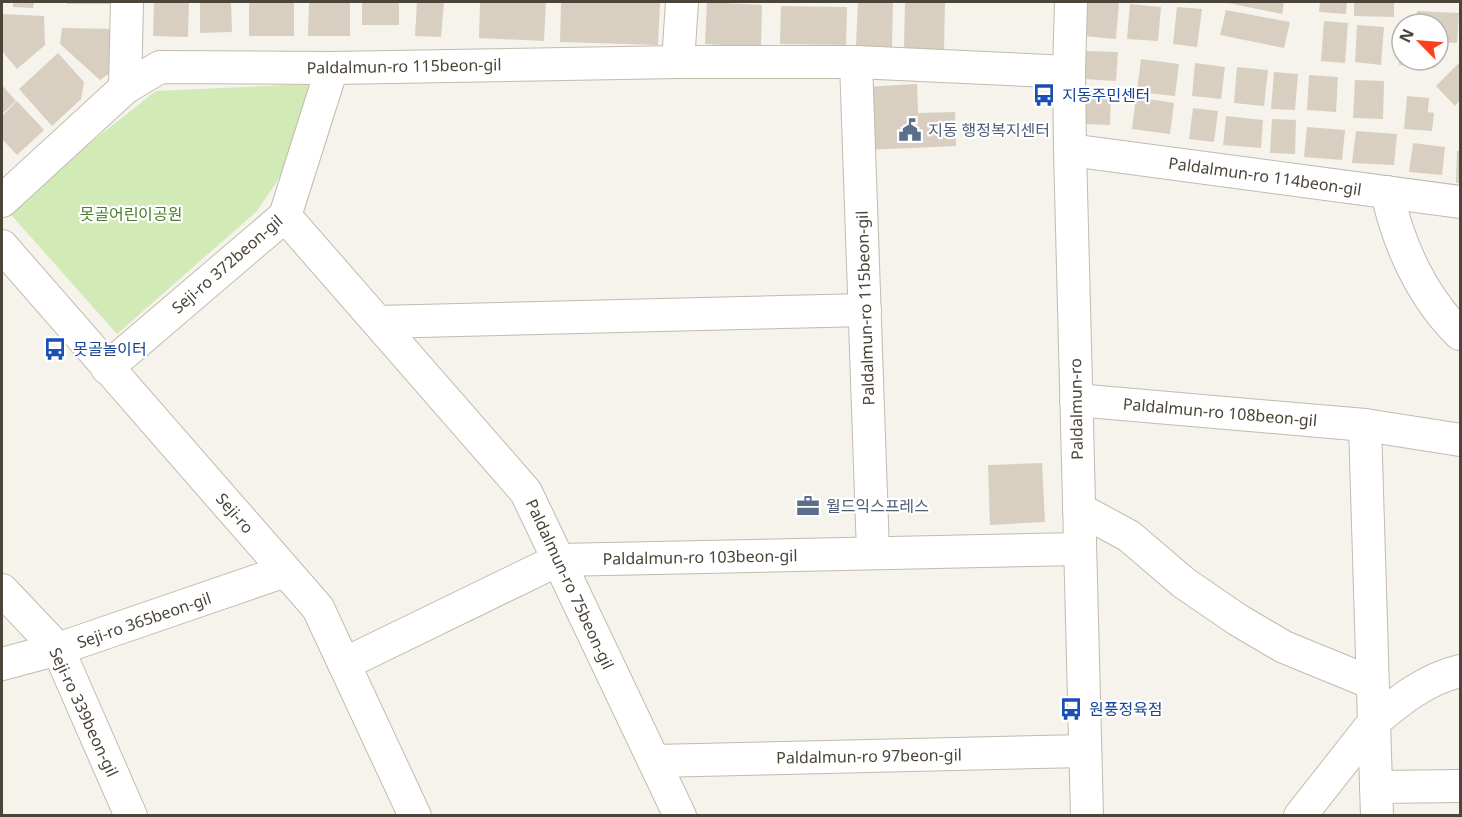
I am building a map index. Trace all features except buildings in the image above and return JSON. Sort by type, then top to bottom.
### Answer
[{"type":"street","points":[[125,88],[127,2]]},
{"type":"street","points":[[678,62],[682,2]]},
{"type":"street","name":"Paldalmun-ro","points":[[1071,2],[1070,150],[1088,815]]},
{"type":"street","name":"Paldalmun-ro 115beon-gil","points":[[2,201],[125,88],[160,67],[332,68],[678,62],[856,62],[1069,72]]},
{"type":"street","name":"Paldalmun-ro 115beon-gil","points":[[856,62],[873,553]]},
{"type":"street","name":"Seji-ro 372beon-gil","points":[[107,368],[285,216],[332,68]]},
{"type":"street","name":"Paldalmun-ro 114beon-gil","points":[[1070,150],[1461,202]]},
{"type":"street","points":[[1387,192],[1394,223],[1420,283],[1450,324],[1461,334]]},
{"type":"street","name":"Paldalmun-ro 75beon-gil","points":[[285,216],[526,492],[680,816]]},
{"type":"street","name":"Seji-ro","points":[[2,246],[318,608],[415,816]]},
{"type":"street","points":[[378,322],[865,310]]},
{"type":"street","name":"Paldalmun-ro 108beon-gil","points":[[1076,400],[1365,424],[1461,440]]},
{"type":"street","points":[[1365,424],[1376,801],[1461,786]]},
{"type":"street","points":[[1079,509],[1129,536],[1184,583],[1275,642],[1372,683]]},
{"type":"street","name":"Paldalmun-ro 103beon-gil","points":[[344,664],[558,560],[1080,549]]},
{"type":"street","name":"Seji-ro 365beon-gil","points":[[2,664],[58,649],[285,571]]},
{"type":"street","name":"Seji-ro 339beon-gil","points":[[2,590],[58,649],[131,816]]},
{"type":"street","points":[[1300,816],[1374,722],[1404,697],[1443,675],[1461,671]]},
{"type":"street","name":"Paldalmun-ro 97beon-gil","points":[[654,761],[1085,751]]},
{"type":"green space","name":"못골어린이공원","points":[[308,84],[303,134],[276,183],[257,211],[117,334],[6,209],[156,91]]},
{"type":"place","name":"지동주민센터","points":[[1044,95]]},
{"type":"place","name":"지동 행정복지센터","points":[[910,130]]},
{"type":"place","name":"못골놀이터","points":[[55,349]]},
{"type":"place","name":"월드익스프레스","points":[[808,506]]},
{"type":"place","name":"원풍정육점","points":[[1071,709]]}]
